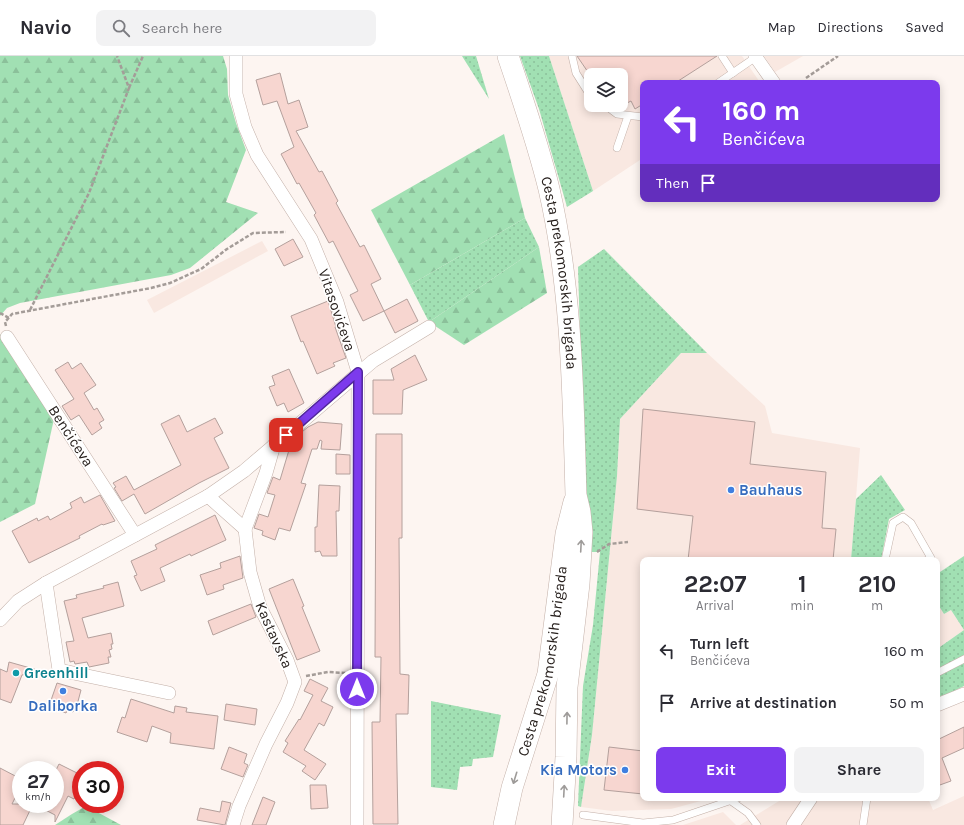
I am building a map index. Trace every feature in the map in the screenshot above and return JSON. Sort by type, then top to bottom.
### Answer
[{"type":"main road","name":"Cesta prekomorskih brigada","points":[[508,56],[528,115],[549,189],[563,271],[573,376],[576,495],[580,512],[582,532],[579,584],[567,687],[566,757],[562,825]]},
{"type":"main road","name":"Cesta prekomorskih brigada","points":[[504,825],[512,788],[548,674],[566,534],[570,512],[576,495]]},
{"type":"street","name":"Vitasovićeva","points":[[236,56],[236,94],[246,127],[257,155],[311,239],[337,302],[358,372],[357,825]]},
{"type":"street","points":[[756,57],[772,80]]},
{"type":"street","points":[[0,620],[18,601],[46,583],[208,496],[244,471],[373,360],[429,327]]},
{"type":"street","name":"Benčićeva","points":[[7,336],[135,535]]},
{"type":"street","points":[[208,496],[245,529],[266,473],[274,445]]},
{"type":"street","name":"Kastavska","points":[[233,825],[239,806],[266,744],[287,703],[294,682],[287,660],[260,607],[250,572],[245,529]]},
{"type":"street","points":[[46,583],[59,670],[169,693]]},
{"type":"street","points":[[940,704],[964,694]]},
{"type":"street","points":[[793,825],[809,801]]},
{"type":"lane","points":[[572,56],[576,73],[584,86]]},
{"type":"lane","points":[[722,56],[733,72]]},
{"type":"lane","points":[[722,80],[756,57]]},
{"type":"lane","points":[[614,112],[617,114],[640,118]]},
{"type":"lane","points":[[617,148],[628,116]]},
{"type":"lane","points":[[887,557],[893,523],[902,517],[911,523],[930,557]]},
{"type":"lane","points":[[940,671],[964,659]]},
{"type":"lane","points":[[863,825],[867,801]]},
{"type":"lane","points":[[583,815],[642,824],[673,820],[731,802],[748,813],[757,825]]},
{"type":"path","points":[[117,56],[129,88]]},
{"type":"path","points":[[30,310],[89,193],[129,88],[143,56]]},
{"type":"path","points":[[806,78],[838,56]]},
{"type":"path","points":[[7,336],[5,322],[12,314],[151,288],[201,269],[227,249],[253,233],[286,232]]},
{"type":"path","points":[[0,314],[9,318]]},
{"type":"path","points":[[596,553],[609,544],[628,542]]},
{"type":"path","points":[[293,678],[328,672],[357,674]]},
{"type":"shaded area","points":[[549,56],[742,56],[758,80],[640,80],[640,160],[593,191]]},
{"type":"shaded area","points":[[764,56],[803,56],[775,72]]},
{"type":"shaded area","points":[[262,241],[268,251],[154,313],[147,300]]},
{"type":"shaded area","points":[[681,353],[707,353],[765,406],[772,433],[860,448],[851,557],[640,557],[640,801],[701,801],[671,809],[612,811],[581,807],[592,735],[617,476],[620,419]]},
{"type":"shaded area","points":[[940,608],[944,614],[951,610],[964,630],[940,647]]},
{"type":"shaded area","points":[[964,796],[964,825],[740,825],[779,801],[929,801],[933,810]]},
{"type":"shaded area","points":[[723,812],[736,825],[683,825]]},
{"type":"green space","points":[[0,56],[223,56],[227,69],[228,95],[246,150],[226,202],[258,213],[190,268],[171,275],[20,303],[7,308],[0,316]]},
{"type":"green space","points":[[462,56],[476,56],[489,99]]},
{"type":"green space","points":[[520,56],[549,56],[593,191],[567,207],[539,109]]},
{"type":"green space","points":[[504,134],[525,218],[410,285],[371,210]]},
{"type":"green space","points":[[525,218],[539,247],[429,322],[410,285]]},
{"type":"green space","points":[[539,247],[547,293],[464,345],[429,322]]},
{"type":"green space","points":[[604,249],[707,353],[681,353],[620,419],[617,476],[592,735],[581,807],[578,806],[583,686],[593,625],[600,552],[591,552],[585,506],[578,267]]},
{"type":"green space","points":[[0,334],[54,419],[35,504],[0,522]]},
{"type":"green space","points":[[881,475],[905,510],[889,519],[882,557],[851,557],[856,499]]},
{"type":"green space","points":[[964,556],[964,630],[951,610],[944,614],[940,608],[940,572]]},
{"type":"green space","points":[[964,630],[964,686],[940,698],[940,647]]},
{"type":"green space","points":[[431,701],[501,715],[493,757],[473,759],[472,766],[460,767],[457,790],[431,787]]},
{"type":"green space","points":[[99,813],[121,825],[55,825],[72,814]]},
{"type":"building","points":[[577,56],[717,56],[680,80],[640,80],[640,106],[635,109],[631,101],[628,102],[628,68],[585,68]]},
{"type":"building","points":[[280,73],[288,104],[299,100],[308,127],[296,131],[319,172],[322,171],[338,201],[336,203],[360,247],[364,245],[381,279],[371,284],[384,311],[363,321],[350,295],[358,291],[333,241],[329,243],[314,215],[316,213],[299,183],[297,184],[281,154],[294,147],[277,101],[263,105],[256,80]]},
{"type":"building","points":[[293,239],[303,257],[284,266],[275,249]]},
{"type":"building","points":[[407,299],[418,321],[395,333],[384,311]]},
{"type":"building","points":[[328,301],[346,358],[333,363],[335,366],[317,374],[303,341],[301,342],[291,316]]},
{"type":"building","points":[[415,355],[427,380],[403,390],[402,414],[373,414],[373,380],[394,380],[391,369]]},
{"type":"building","points":[[68,362],[72,369],[81,363],[96,385],[84,393],[94,410],[97,408],[104,420],[99,423],[102,428],[92,435],[79,415],[71,420],[62,406],[74,399],[55,370]]},
{"type":"building","points":[[289,369],[304,403],[288,412],[284,403],[277,406],[269,387],[275,385],[272,376]]},
{"type":"building","name":"Bauhaus","points":[[643,409],[755,422],[750,464],[826,472],[822,528],[836,529],[833,557],[688,557],[693,516],[637,509]]},
{"type":"building","points":[[179,415],[187,432],[215,418],[223,433],[214,438],[229,468],[199,483],[145,514],[134,494],[122,501],[114,488],[116,487],[113,483],[126,476],[134,490],[181,465],[161,424]]},
{"type":"building","points":[[318,422],[342,424],[340,450],[321,449],[322,441],[320,440],[317,449],[312,449],[301,483],[306,484],[290,531],[279,528],[275,540],[262,535],[263,531],[254,528],[259,514],[268,517],[275,495],[267,493],[273,477],[280,480],[292,440],[308,427]]},
{"type":"building","points":[[376,434],[402,434],[402,538],[399,538],[400,674],[409,675],[408,714],[396,714],[398,824],[373,824],[372,722],[380,722],[381,657],[375,657]]},
{"type":"building","points":[[336,454],[350,455],[350,474],[336,474]]},
{"type":"building","points":[[319,485],[340,486],[339,511],[336,511],[337,556],[322,556],[320,551],[315,552],[315,527],[317,527]]},
{"type":"building","points":[[100,495],[115,521],[102,524],[79,536],[80,538],[29,563],[12,531],[37,518],[38,521],[48,516],[50,520],[72,508],[70,503],[81,497],[84,503]]},
{"type":"building","points":[[215,515],[226,540],[160,568],[165,581],[141,591],[134,576],[137,575],[131,561],[157,549],[155,545]]},
{"type":"building","points":[[240,556],[243,578],[223,585],[224,589],[207,595],[200,575],[221,568],[220,563]]},
{"type":"building","points":[[293,579],[304,606],[302,607],[320,651],[297,660],[269,589]]},
{"type":"building","points":[[118,582],[124,606],[82,618],[88,638],[111,633],[113,644],[111,644],[112,649],[109,650],[111,657],[108,657],[109,663],[89,667],[87,662],[75,664],[74,661],[70,662],[66,642],[74,641],[64,601],[77,598],[76,595],[104,588],[103,586]]},
{"type":"building","points":[[251,604],[256,617],[213,635],[208,621]]},
{"type":"building","points":[[9,662],[41,671],[22,675],[11,703],[0,699],[0,669],[7,672]]},
{"type":"building","points":[[310,679],[328,688],[321,701],[333,707],[324,726],[319,723],[304,750],[326,764],[315,780],[302,771],[306,766],[283,752],[288,743],[285,741],[299,719],[300,720],[313,695],[304,691]]},
{"type":"building","points":[[57,683],[81,690],[77,705],[73,712],[68,709],[66,713],[49,706]]},
{"type":"building","points":[[131,699],[174,713],[175,706],[187,708],[186,712],[218,716],[214,749],[170,743],[171,733],[152,726],[147,742],[117,732],[122,717],[125,718]]},
{"type":"building","points":[[226,704],[257,709],[255,725],[224,720]]},
{"type":"building","points":[[964,727],[964,748],[942,758],[951,781],[940,785],[940,739]]},
{"type":"building","points":[[229,747],[247,754],[244,763],[248,765],[243,777],[221,769]]},
{"type":"building","name":"Kia Motors","points":[[609,747],[640,751],[640,794],[604,790]]},
{"type":"building","points":[[64,766],[72,770],[72,798],[68,796],[64,804]]},
{"type":"building","points":[[0,768],[12,774],[12,813],[29,813],[23,825],[0,825]]},
{"type":"building","points":[[310,785],[326,785],[328,808],[311,809]]},
{"type":"building","points":[[263,797],[275,802],[266,825],[252,825]]},
{"type":"building","points":[[222,801],[231,803],[225,825],[197,820],[200,808],[220,812]]},
{"type":"building","points":[[51,813],[60,813],[55,822],[55,815]]},
{"type":"place","name":"Bauhaus","points":[[731,490]]},
{"type":"place","name":"Greenhill","points":[[16,673]]},
{"type":"place","name":"Daliborka","points":[[63,691]]},
{"type":"place","name":"Kia Motors","points":[[625,770]]},
{"type":"route","points":[[286,435],[358,372],[357,689]]}]
